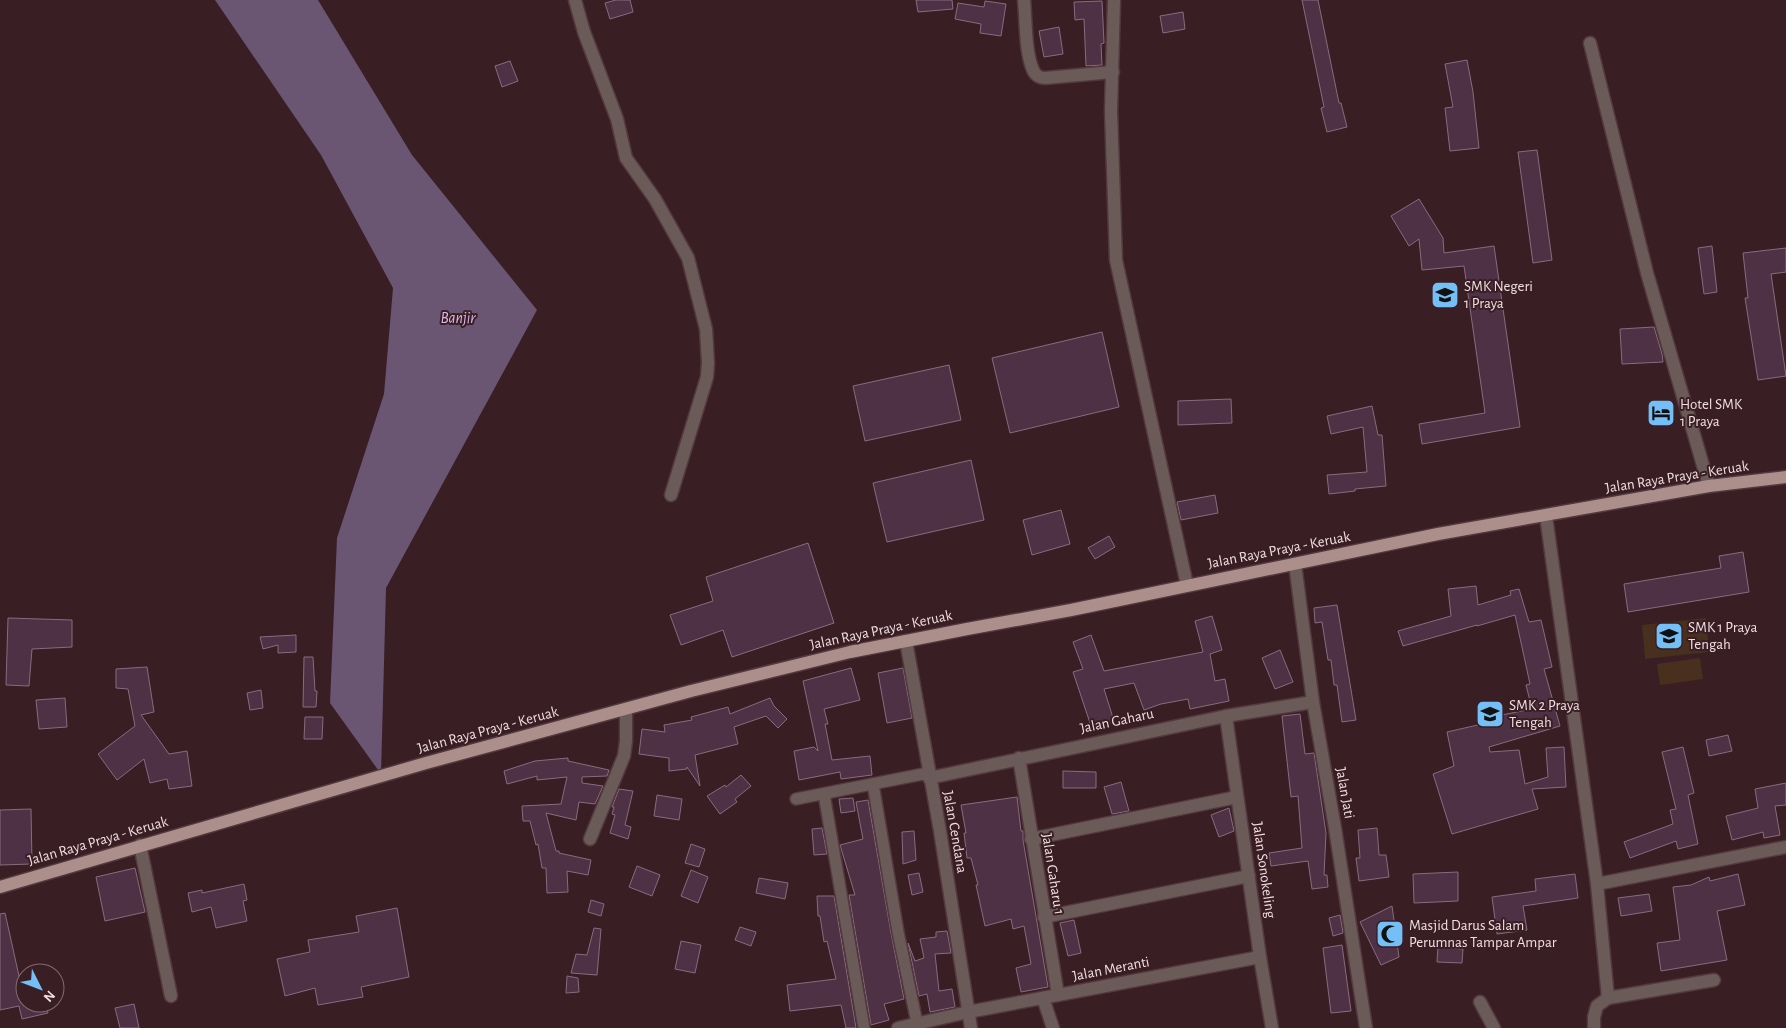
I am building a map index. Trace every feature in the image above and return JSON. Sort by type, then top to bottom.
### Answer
[{"type":"main road","name":"Jalan Raya Praya - Keruak","points":[[0,887],[426,763],[691,691],[840,654],[1071,610],[1438,534],[1709,486],[1786,477]]},
{"type":"street","points":[[575,0],[584,32],[615,112],[626,158],[655,199],[688,258],[706,329],[708,363],[706,377],[672,495]]},
{"type":"street","points":[[1024,0],[1028,47],[1036,74],[1045,78],[1113,72]]},
{"type":"street","points":[[1114,0],[1111,111],[1116,260],[1187,585]]},
{"type":"street","points":[[1590,43],[1647,272],[1709,486]]},
{"type":"street","points":[[1546,516],[1597,884],[1608,998]]},
{"type":"street","name":"Jalan Jati","points":[[1296,564],[1313,702],[1366,1028]]},
{"type":"street","name":"Jalan Cendana","points":[[906,642],[940,831],[971,1028]]},
{"type":"street","name":"Jalan Gaharu","points":[[929,775],[1226,716],[1313,702]]},
{"type":"street","points":[[590,839],[622,760],[626,741],[626,710]]},
{"type":"street","name":"Jalan Sonokeling","points":[[1226,716],[1270,1027]]},
{"type":"street","name":"Jalan Gaharu 1","points":[[1019,758],[1058,995]]},
{"type":"street","points":[[796,799],[929,775]]},
{"type":"street","points":[[873,784],[898,932],[917,1023]]},
{"type":"street","points":[[824,794],[864,1028]]},
{"type":"street","points":[[1031,839],[1238,797]]},
{"type":"street","points":[[140,845],[171,996]]},
{"type":"street","points":[[1597,884],[1786,847]]},
{"type":"street","points":[[1044,917],[1249,876]]},
{"type":"street","name":"Jalan Meranti","points":[[898,1028],[968,1012],[1260,957]]},
{"type":"street","points":[[1594,1028],[1597,1006],[1608,998],[1714,980]]},
{"type":"street","points":[[1044,998],[1053,1028]]},
{"type":"street","points":[[1480,1002],[1494,1028]]},
{"type":"shaded area","points":[[1706,618],[1709,652],[1645,659],[1642,625]]},
{"type":"shaded area","points":[[1700,658],[1703,679],[1660,685],[1657,664]]},
{"type":"water","name":"Banjir","points":[[215,0],[318,0],[412,155],[537,310],[386,588],[381,774],[330,703],[337,538],[384,394],[393,288],[321,155]]},
{"type":"building","points":[[616,0],[630,0],[633,12],[610,19],[605,3]]},
{"type":"building","points":[[916,0],[952,0],[953,9],[918,12]]},
{"type":"building","points":[[1302,0],[1318,0],[1339,103],[1341,103],[1347,127],[1327,132],[1321,108],[1324,107]]},
{"type":"building","points":[[985,1],[1006,4],[1001,36],[980,33],[981,24],[955,19],[958,3],[984,7]]},
{"type":"building","points":[[1102,1],[1104,43],[1101,44],[1102,65],[1086,66],[1084,19],[1075,20],[1074,2]]},
{"type":"building","points":[[1183,12],[1185,29],[1163,33],[1160,16]]},
{"type":"building","points":[[1059,27],[1063,54],[1044,57],[1039,31]]},
{"type":"building","points":[[1467,60],[1473,92],[1479,148],[1450,151],[1445,108],[1453,107],[1445,64]]},
{"type":"building","points":[[510,61],[518,81],[502,87],[495,66]]},
{"type":"building","points":[[1537,150],[1552,260],[1533,263],[1518,152]]},
{"type":"building","points":[[1419,199],[1443,238],[1444,253],[1494,246],[1520,427],[1422,444],[1419,424],[1485,413],[1464,266],[1422,270],[1419,239],[1409,246],[1391,216]]},
{"type":"building","points":[[1712,246],[1717,292],[1704,294],[1698,248]]},
{"type":"building","points":[[1786,248],[1786,272],[1771,274],[1786,376],[1758,380],[1745,298],[1748,298],[1743,253]]},
{"type":"building","points":[[1654,327],[1663,362],[1622,364],[1620,329]]},
{"type":"building","points":[[1102,332],[1119,407],[1010,433],[992,358]]},
{"type":"building","points":[[949,365],[961,420],[865,441],[853,386]]},
{"type":"building","points":[[1231,399],[1232,423],[1178,425],[1178,401]]},
{"type":"building","points":[[1372,406],[1378,435],[1382,435],[1386,486],[1329,494],[1327,475],[1367,472],[1363,427],[1331,434],[1327,416]]},
{"type":"building","points":[[971,460],[984,520],[887,542],[873,483]]},
{"type":"building","points":[[1215,495],[1218,513],[1181,520],[1177,502]]},
{"type":"building","points":[[1061,510],[1070,544],[1032,555],[1023,520]]},
{"type":"building","points":[[1109,536],[1115,547],[1095,559],[1088,548]]},
{"type":"building","points":[[808,543],[834,623],[732,657],[723,630],[681,645],[670,615],[713,601],[706,577]]},
{"type":"building","points":[[1743,552],[1749,592],[1628,612],[1624,584],[1721,568],[1719,556]]},
{"type":"building","points":[[1476,586],[1478,605],[1511,595],[1510,591],[1519,589],[1529,622],[1541,620],[1552,667],[1544,669],[1560,726],[1489,747],[1490,752],[1519,750],[1525,784],[1548,777],[1546,748],[1564,747],[1566,787],[1532,789],[1538,809],[1452,834],[1433,774],[1454,766],[1447,732],[1482,724],[1481,719],[1532,709],[1526,685],[1530,684],[1515,615],[1403,646],[1398,631],[1451,616],[1448,589]]},
{"type":"building","points":[[1337,605],[1356,720],[1342,722],[1337,685],[1334,685],[1331,660],[1328,660],[1322,622],[1315,623],[1314,608]]},
{"type":"building","points":[[1212,616],[1222,650],[1210,654],[1215,681],[1225,679],[1229,701],[1190,709],[1188,699],[1161,704],[1144,710],[1134,683],[1104,689],[1114,721],[1092,729],[1073,672],[1083,669],[1073,642],[1091,635],[1104,671],[1203,652],[1195,621]]},
{"type":"building","points":[[8,618],[72,620],[72,647],[32,649],[29,686],[6,685]]},
{"type":"building","points":[[296,635],[296,652],[278,653],[278,645],[263,649],[260,637]]},
{"type":"building","points":[[1280,650],[1293,682],[1275,689],[1262,658]]},
{"type":"building","points":[[304,657],[313,657],[315,691],[317,691],[316,707],[303,707]]},
{"type":"building","points":[[147,667],[154,712],[141,715],[169,754],[187,751],[192,786],[169,789],[167,779],[150,783],[144,759],[117,780],[98,754],[135,726],[128,689],[116,688],[116,669]]},
{"type":"building","points":[[851,668],[860,700],[824,709],[828,724],[825,724],[832,760],[870,756],[872,775],[841,779],[840,772],[799,780],[794,751],[814,747],[818,751],[803,681]]},
{"type":"building","points":[[903,668],[912,718],[887,723],[878,673]]},
{"type":"building","points":[[261,690],[263,708],[250,710],[247,693]]},
{"type":"building","points":[[65,698],[67,727],[39,729],[36,700]]},
{"type":"building","points":[[770,698],[774,706],[787,719],[778,728],[766,716],[734,727],[738,744],[695,755],[700,786],[687,767],[687,769],[669,771],[669,758],[639,754],[642,729],[665,732],[664,725],[692,720],[691,717],[728,707],[730,714]]},
{"type":"building","points":[[1300,714],[1305,754],[1314,753],[1326,833],[1324,875],[1327,875],[1328,887],[1312,889],[1308,861],[1271,866],[1269,853],[1302,848],[1298,796],[1291,797],[1282,716]]},
{"type":"building","points":[[305,717],[323,717],[322,739],[304,739]]},
{"type":"building","points":[[1728,735],[1732,751],[1709,756],[1706,740]]},
{"type":"building","points":[[1683,747],[1694,793],[1688,795],[1698,844],[1678,849],[1676,841],[1630,858],[1624,842],[1673,824],[1670,810],[1676,809],[1662,752]]},
{"type":"building","points":[[568,758],[568,761],[609,770],[607,776],[582,777],[582,783],[603,786],[595,804],[579,802],[576,820],[546,813],[556,851],[591,860],[588,875],[567,871],[568,892],[547,893],[546,868],[542,868],[538,844],[536,845],[530,821],[523,821],[522,806],[561,804],[567,777],[537,780],[537,776],[507,784],[504,771],[535,761]]},
{"type":"building","points":[[1063,771],[1096,772],[1096,788],[1063,788]]},
{"type":"building","points":[[741,775],[751,786],[735,799],[737,802],[720,814],[707,796],[725,785],[726,787]]},
{"type":"building","points":[[1121,782],[1129,811],[1112,814],[1104,787]]},
{"type":"building","points":[[1786,783],[1786,805],[1775,806],[1780,835],[1764,838],[1763,832],[1732,840],[1726,816],[1758,808],[1755,789]]},
{"type":"building","points":[[619,789],[633,791],[625,825],[631,827],[628,839],[610,833],[615,815],[612,814],[614,807],[612,807]]},
{"type":"building","points":[[657,795],[682,799],[679,820],[654,816]]},
{"type":"building","points":[[1017,797],[1021,831],[1023,831],[1048,987],[1021,992],[1016,968],[1031,964],[1024,926],[1013,929],[1011,919],[985,926],[971,858],[967,858],[964,833],[966,833],[961,805]]},
{"type":"building","points":[[853,798],[855,811],[841,813],[839,799]]},
{"type":"building","points":[[868,800],[904,999],[884,1004],[889,1020],[871,1025],[849,895],[855,895],[840,845],[863,839],[856,802]]},
{"type":"building","points":[[1229,808],[1234,831],[1219,837],[1211,815]]},
{"type":"building","points":[[31,809],[32,864],[0,865],[0,810]]},
{"type":"building","points":[[822,828],[827,854],[814,855],[812,829]]},
{"type":"building","points":[[1377,828],[1379,855],[1386,855],[1389,877],[1359,881],[1356,858],[1360,858],[1358,830]]},
{"type":"building","points":[[914,831],[916,860],[903,864],[902,832]]},
{"type":"building","points":[[691,844],[705,849],[699,867],[685,863]]},
{"type":"building","points":[[637,866],[660,875],[652,896],[629,887]]},
{"type":"building","points":[[135,868],[145,912],[105,921],[96,877]]},
{"type":"building","points":[[691,870],[708,877],[698,903],[681,896]]},
{"type":"building","points":[[1458,872],[1458,901],[1414,903],[1413,874]]},
{"type":"building","points":[[919,873],[923,892],[912,895],[908,875]]},
{"type":"building","points":[[1575,874],[1578,898],[1523,906],[1527,930],[1497,934],[1492,897],[1536,891],[1535,879]]},
{"type":"building","points":[[1738,874],[1745,905],[1717,911],[1727,960],[1661,971],[1657,943],[1680,940],[1673,887],[1691,885],[1709,877],[1710,881]]},
{"type":"building","points":[[759,878],[788,883],[785,899],[756,893]]},
{"type":"building","points":[[244,884],[247,900],[243,901],[247,921],[216,928],[211,907],[192,912],[188,893],[202,890],[202,893]]},
{"type":"building","points":[[1649,894],[1652,911],[1621,916],[1618,898]]},
{"type":"building","points":[[817,896],[834,896],[856,1028],[846,1028],[841,1005],[790,1011],[787,985],[836,979],[827,941],[824,942],[820,916],[818,916]]},
{"type":"building","points":[[591,900],[604,904],[601,916],[588,912]]},
{"type":"building","name":"Masjid Darus Salam Perumnas Tampar Ampar","points":[[1392,906],[1399,957],[1381,965],[1360,922]]},
{"type":"building","points":[[397,908],[409,977],[361,987],[363,997],[318,1005],[315,988],[285,996],[277,959],[310,952],[308,940],[359,932],[356,916]]},
{"type":"building","points":[[5,913],[16,963],[15,1007],[0,1010],[0,914]]},
{"type":"building","points":[[1340,915],[1343,933],[1333,936],[1329,918]]},
{"type":"building","points":[[1074,920],[1081,953],[1068,956],[1060,923]]},
{"type":"building","points":[[740,927],[756,932],[751,946],[735,940]]},
{"type":"building","points":[[594,928],[601,929],[597,975],[571,973],[576,954],[587,955]]},
{"type":"building","points":[[947,931],[951,953],[935,954],[939,991],[952,989],[955,1007],[930,1012],[927,994],[919,996],[908,943],[915,961],[924,958],[920,939],[936,937],[936,932]]},
{"type":"building","points":[[681,941],[701,945],[695,973],[675,969]]},
{"type":"building","points":[[1342,945],[1351,1011],[1331,1013],[1323,948]]},
{"type":"building","points":[[1438,947],[1463,949],[1462,963],[1437,962]]},
{"type":"building","points":[[567,976],[578,978],[579,992],[566,993]]},
{"type":"building","points":[[134,1004],[139,1028],[120,1028],[115,1008]]},
{"type":"building","points":[[21,1013],[48,1013],[22,1019]]},
{"type":"place","name":"SMK Negeri 1 Praya","points":[[1445,295]]},
{"type":"place","name":"Hotel SMK 1 Praya","points":[[1661,413]]},
{"type":"place","name":"SMK 1 Praya Tengah","points":[[1669,636]]},
{"type":"place","name":"SMK 2 Praya Tengah","points":[[1490,714]]},
{"type":"place","name":"Masjid Darus Salam Perumnas Tampar Ampar","points":[[1390,934]]}]
